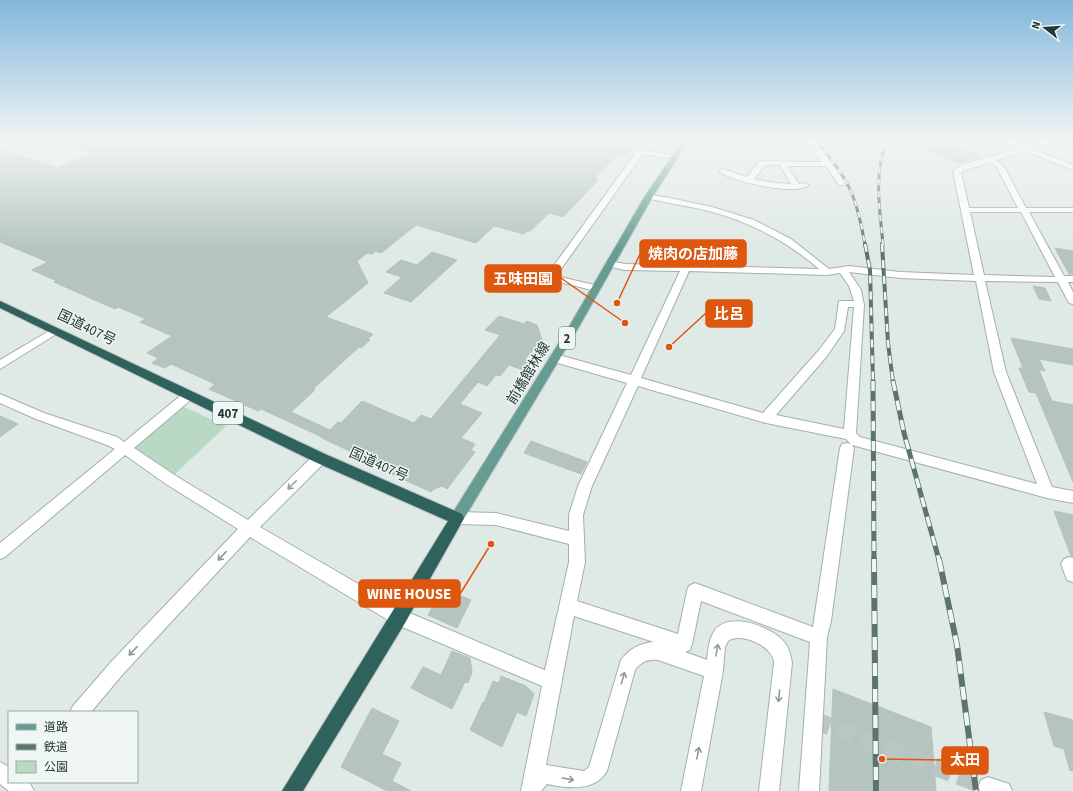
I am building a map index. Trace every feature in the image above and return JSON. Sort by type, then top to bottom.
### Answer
[{"type":"highway","name":"国道407号","points":[[0,304],[320,458],[457,518]]},
{"type":"highway","points":[[292,791],[399,617],[457,518]]},
{"type":"main road","name":"前橋館林線","points":[[457,518],[555,358],[661,177]]},
{"type":"street","points":[[596,288],[550,277],[623,177]]},
{"type":"street","points":[[741,177],[776,186],[801,186],[793,177]]},
{"type":"street","points":[[838,177],[842,183]]},
{"type":"street","points":[[959,177],[1000,372],[1047,492]]},
{"type":"street","points":[[1006,177],[1073,301]]},
{"type":"street","points":[[649,196],[714,209],[758,224],[801,251],[827,272]]},
{"type":"street","points":[[966,210],[1073,210]]},
{"type":"street","points":[[610,264],[625,267],[827,272],[856,269],[900,275],[1062,280],[1073,279]]},
{"type":"street","points":[[534,788],[552,680],[577,562],[576,515],[585,486],[684,274],[685,268]]},
{"type":"street","points":[[809,791],[819,637],[824,621],[849,441],[860,305],[858,291],[842,270]]},
{"type":"street","points":[[766,418],[823,353],[840,329],[843,303],[860,305]]},
{"type":"street","points":[[0,365],[54,331]]},
{"type":"street","points":[[555,358],[849,441],[856,441],[876,448],[1047,492],[1073,497]]},
{"type":"street","points":[[0,552],[126,449],[189,395]]},
{"type":"street","points":[[0,398],[40,416],[112,442],[126,449],[171,480],[399,617],[536,676],[552,680]]},
{"type":"street","points":[[80,711],[117,668],[249,528],[320,458]]},
{"type":"street","points":[[457,518],[496,519],[576,539]]},
{"type":"street","points":[[1073,565],[1069,564],[1073,575]]},
{"type":"street","points":[[568,606],[684,644],[695,591],[819,637]]},
{"type":"street","points":[[691,791],[719,640],[722,633],[730,629],[746,630],[768,640],[780,650],[783,663],[769,791]]},
{"type":"street","points":[[534,788],[544,774],[581,781],[587,781],[594,776],[597,771],[627,666],[631,659],[638,654],[649,650],[658,651],[714,671]]},
{"type":"street","points":[[0,772],[8,778]]},
{"type":"green space","points":[[182,406],[226,426],[174,475],[132,448]]},
{"type":"building","points":[[0,177],[596,177],[594,179],[598,180],[563,217],[549,213],[530,231],[527,231],[524,234],[494,226],[476,243],[416,225],[381,253],[376,251],[372,254],[367,253],[357,261],[368,283],[326,317],[373,334],[368,339],[370,340],[361,348],[359,347],[313,389],[315,390],[291,412],[330,430],[338,422],[341,423],[362,401],[414,423],[421,415],[431,419],[500,335],[485,330],[499,316],[524,324],[527,321],[537,325],[543,343],[538,344],[525,359],[533,362],[526,371],[509,365],[500,376],[496,375],[487,386],[478,382],[460,404],[482,413],[461,438],[475,444],[471,450],[475,452],[447,489],[442,486],[431,492],[357,458],[360,456],[322,437],[261,409],[258,411],[209,389],[215,384],[171,364],[165,368],[152,363],[158,358],[147,353],[172,336],[140,322],[146,319],[118,307],[115,309],[54,282],[57,281],[32,270],[48,262],[0,242]]},
{"type":"building","points":[[1055,248],[1073,251],[1073,274],[1069,274]]},
{"type":"building","points":[[432,252],[457,260],[411,302],[384,293],[402,277],[386,272],[401,260],[417,265]]},
{"type":"building","points":[[1033,286],[1045,288],[1051,301],[1039,299]]},
{"type":"building","points":[[1011,338],[1073,349],[1073,365],[1039,359],[1045,371],[1039,370],[1052,401],[1073,405],[1073,482],[1036,393],[1029,392],[1019,368],[1023,368]]},
{"type":"building","points":[[0,416],[18,424],[0,437]]},
{"type":"building","points":[[531,441],[587,462],[581,474],[524,453]]},
{"type":"building","points":[[1054,511],[1073,515],[1073,556],[1071,556]]},
{"type":"building","points":[[443,589],[471,600],[457,628],[428,615]]},
{"type":"building","points":[[452,651],[470,658],[472,672],[468,683],[465,682],[452,709],[411,688],[423,667],[441,675]]},
{"type":"building","points":[[501,676],[526,686],[534,694],[526,716],[517,712],[502,747],[470,730],[483,702],[484,703],[493,681],[499,683]]},
{"type":"building","points":[[833,689],[931,727],[936,791],[829,791]]},
{"type":"building","points":[[372,708],[399,721],[382,754],[401,763],[392,781],[411,791],[387,791],[341,767]]},
{"type":"building","points":[[1044,712],[1073,720],[1073,770],[1070,771],[1064,749],[1054,746]]},
{"type":"tunnel","points":[[813,720],[988,787]]},
{"type":"railway","points":[[843,177],[854,200],[865,245]]},
{"type":"railway","points":[[879,177],[879,205],[883,245]]},
{"type":"railway","points":[[865,244],[870,270],[873,382]]},
{"type":"railway","points":[[882,244],[888,343],[893,382]]},
{"type":"railway","points":[[873,381],[874,560]]},
{"type":"railway","points":[[893,381],[904,433],[939,560]]},
{"type":"railway","points":[[874,559],[876,791]]},
{"type":"railway","points":[[939,559],[957,645],[976,791]]},
{"type":"place","name":"焼肉の店加藤","points":[[617,303]]},
{"type":"place","name":"五味田園","points":[[625,323]]},
{"type":"place","name":"比呂","points":[[669,347]]},
{"type":"place","name":"WINE HOUSE","points":[[491,544]]},
{"type":"place","name":"太田","points":[[882,759]]}]
